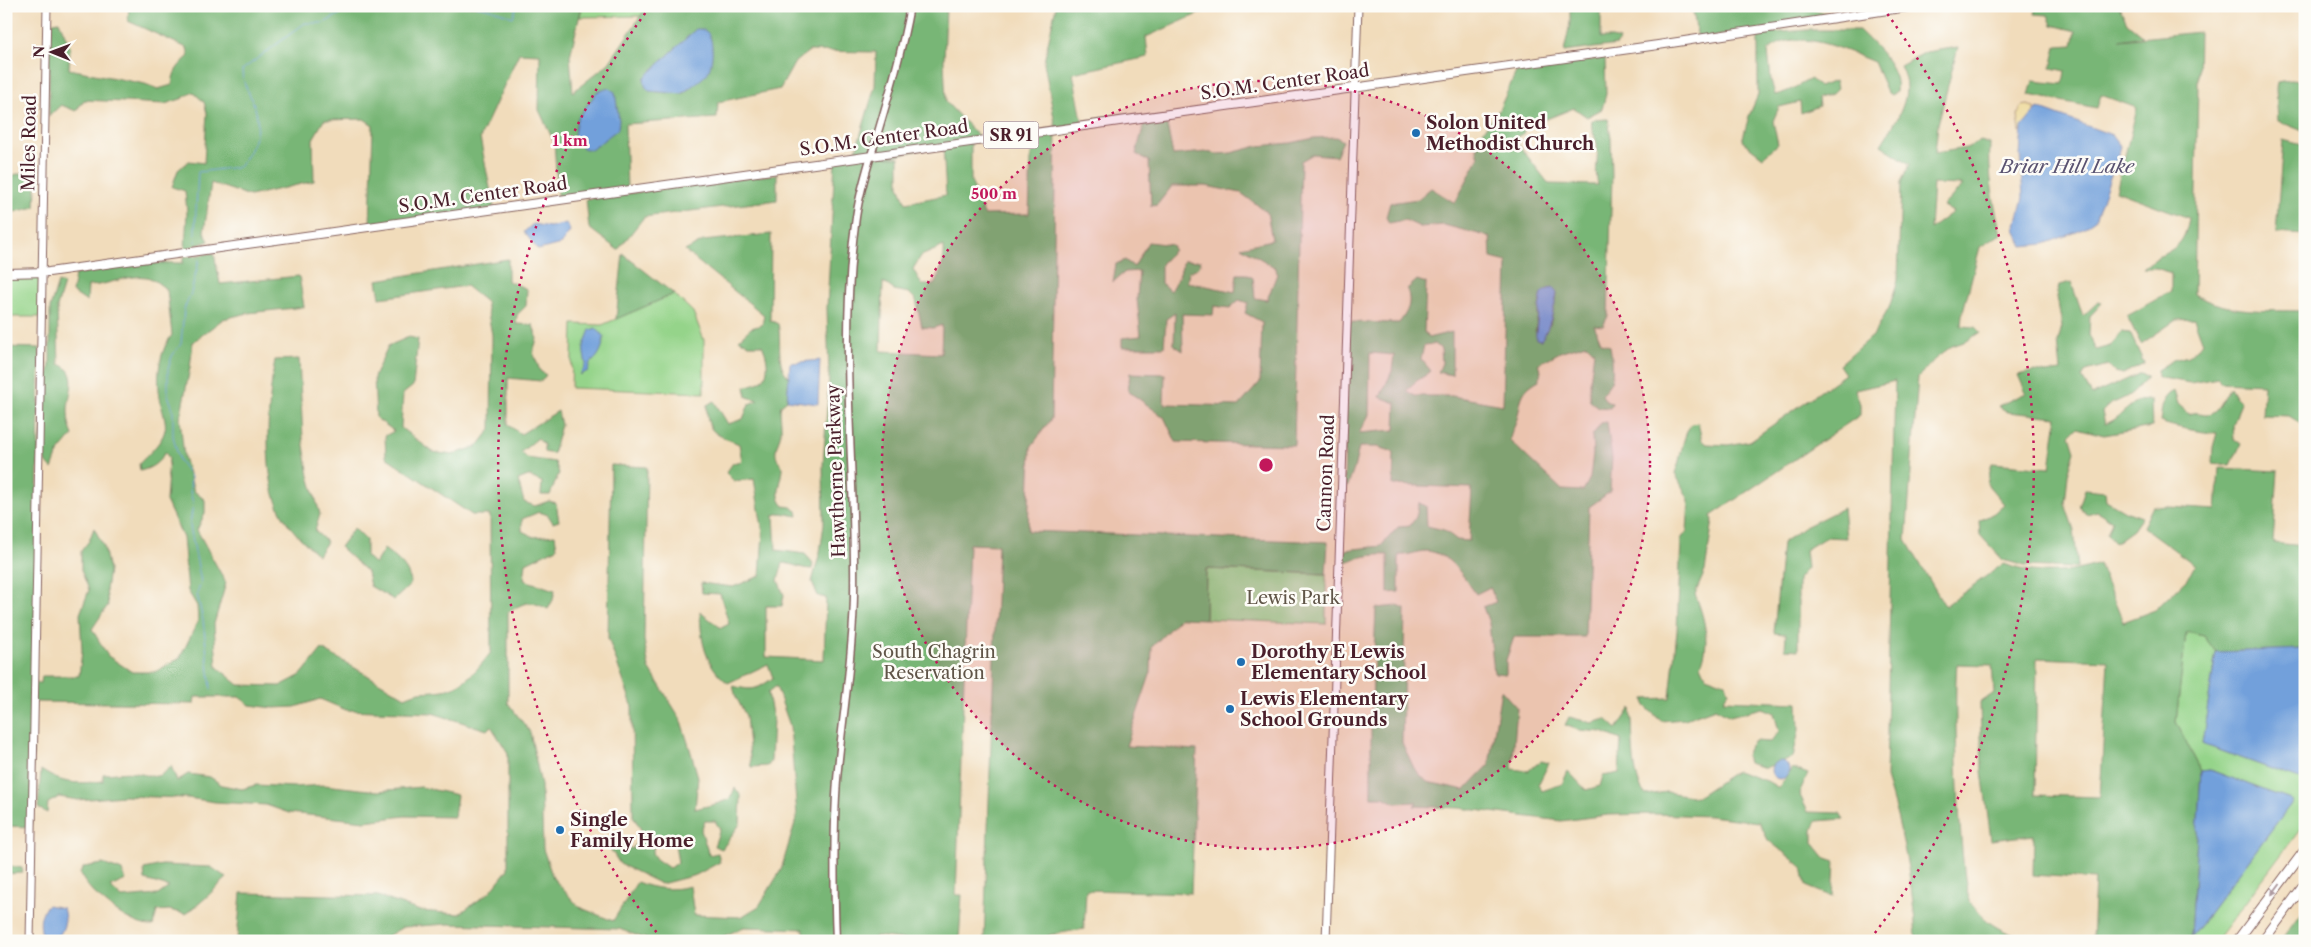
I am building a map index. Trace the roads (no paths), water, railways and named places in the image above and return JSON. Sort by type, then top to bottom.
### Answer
[{"type":"highway","points":[[2237,941],[2305,850]]},
{"type":"highway","points":[[2263,941],[2305,884]]},
{"type":"main road","name":"Miles Road","points":[[30,941],[46,6]]},
{"type":"main road","name":"Cannon Road","points":[[1326,941],[1358,6]]},
{"type":"main road","name":"S.O.M. Center Road","points":[[6,273],[42,273],[1354,88],[1914,6]]},
{"type":"street","name":"Hawthorne Parkway","points":[[836,941],[833,865],[836,807],[851,665],[854,599],[855,518],[848,356],[850,290],[857,213],[871,155],[894,77],[910,6]]},
{"type":"water","points":[[696,29],[704,30],[708,33],[712,44],[711,64],[707,74],[682,94],[649,91],[645,86],[644,78]]},
{"type":"water","points":[[609,88],[615,92],[619,120],[618,129],[591,150],[583,148],[574,135],[577,119],[597,92]]},
{"type":"water","name":"Briar Hill Lake","points":[[2038,108],[2112,135],[2121,147],[2095,220],[2079,231],[2044,244],[2023,246],[2015,230],[2023,197],[2020,155],[2022,127]]},
{"type":"water","points":[[566,223],[570,231],[561,244],[538,250],[524,232],[533,224],[550,227]]},
{"type":"water","points":[[1553,288],[1557,293],[1549,325],[1541,340],[1536,339],[1542,294],[1545,290]]},
{"type":"water","points":[[596,328],[604,337],[602,348],[596,358],[590,363],[588,371],[580,375],[586,364],[585,344],[590,330]]},
{"type":"water","points":[[820,360],[818,404],[787,400],[790,363]]},
{"type":"water","points":[[2305,649],[2305,781],[2202,744],[2216,652]]},
{"type":"water","points":[[1780,761],[1788,766],[1789,770],[1784,778],[1780,779],[1772,774],[1771,770],[1776,762]]},
{"type":"water","points":[[2210,770],[2293,801],[2191,937],[2201,771]]},
{"type":"water","points":[[48,905],[63,908],[64,913],[64,926],[54,941],[44,941],[41,931],[42,913]]},
{"type":"waterway","points":[[196,242],[198,172],[239,167],[252,146],[256,132],[257,116],[243,80],[242,70],[305,23],[324,23],[354,6]]},
{"type":"waterway","points":[[476,6],[488,8],[513,17],[517,6]]},
{"type":"waterway","points":[[199,260],[191,293],[184,309],[181,344],[172,356],[168,369],[168,395],[173,409],[173,436],[179,460],[191,477],[190,491],[193,503],[190,526],[201,582],[197,594],[203,620],[211,689]]},
{"type":"place","name":"Solon United Methodist Church","points":[[1416,133]]},
{"type":"place","name":"Dorothy E Lewis Elementary School","points":[[1241,662]]},
{"type":"place","name":"Lewis Elementary School Grounds","points":[[1230,709]]},
{"type":"place","name":"Single Family Home","points":[[560,830]]},
{"type":"park label","name":"Lewis Park","points":[[1293,598]]},
{"type":"park label","name":"South Chagrin Reservation","points":[[934,662]]}]
